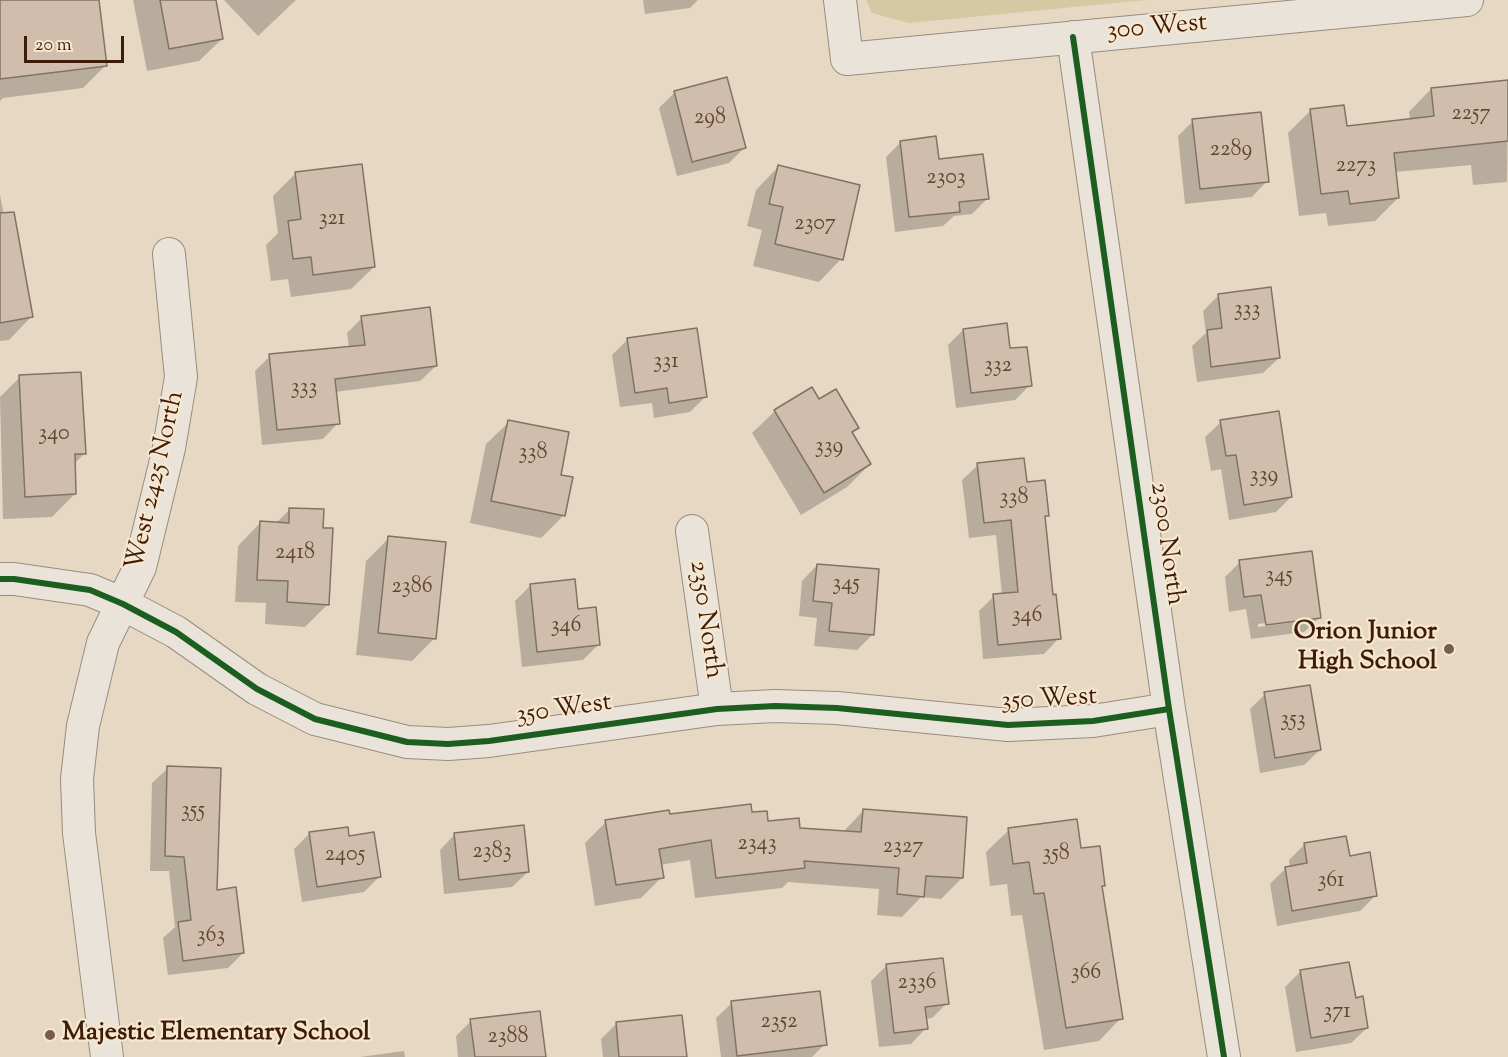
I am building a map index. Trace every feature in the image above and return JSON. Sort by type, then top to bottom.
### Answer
[{"type":"street","name":"300 West","points":[[840,0],[847,59],[1073,37],[1300,8],[1467,0]]},
{"type":"street","name":"2300 North","points":[[1073,37],[1169,709],[1224,1057]]},
{"type":"street","name":"West 2425 North","points":[[107,1057],[79,832],[77,779],[83,726],[104,643],[140,567],[170,448],[181,377],[169,254]]},
{"type":"street","name":"2350 North","points":[[692,531],[717,709]]},
{"type":"street","name":"350 West","points":[[0,579],[15,579],[90,591],[123,604],[176,632],[257,689],[315,719],[407,742],[448,744],[489,741],[717,709],[775,706],[837,708],[1008,725],[1093,720],[1169,709]]},
{"type":"shaded area","points":[[866,0],[1147,0],[909,23],[872,13]]},
{"type":"building","points":[[0,0],[99,0],[107,66],[0,79]]},
{"type":"building","points":[[160,0],[216,0],[223,39],[169,49]]},
{"type":"building","points":[[727,77],[746,148],[692,162],[674,91]]},
{"type":"building","points":[[1508,80],[1508,141],[1394,153],[1399,198],[1350,204],[1348,191],[1321,194],[1310,109],[1344,105],[1347,126],[1434,116],[1431,88]]},
{"type":"building","points":[[1261,112],[1269,182],[1200,189],[1192,119]]},
{"type":"building","points":[[936,136],[939,159],[983,154],[989,199],[959,202],[960,212],[909,217],[900,141]]},
{"type":"building","points":[[362,164],[375,267],[313,275],[311,257],[293,259],[288,221],[301,219],[295,172]]},
{"type":"building","points":[[778,165],[860,185],[843,260],[775,244],[783,207],[769,204]]},
{"type":"building","points":[[14,212],[33,317],[0,323],[0,213]]},
{"type":"building","points":[[1271,287],[1280,358],[1211,367],[1207,330],[1222,328],[1218,294]]},
{"type":"building","points":[[430,307],[437,366],[335,379],[340,424],[277,430],[269,354],[365,345],[361,316]]},
{"type":"building","points":[[1007,323],[1010,348],[1027,347],[1032,386],[971,393],[963,329]]},
{"type":"building","points":[[697,328],[707,397],[669,403],[667,388],[635,393],[627,338]]},
{"type":"building","points":[[81,372],[86,454],[75,454],[76,494],[25,497],[19,375]]},
{"type":"building","points":[[812,387],[819,399],[836,389],[859,428],[852,432],[871,464],[824,493],[774,410]]},
{"type":"building","points":[[1279,411],[1292,497],[1244,505],[1236,455],[1226,456],[1220,420]]},
{"type":"building","points":[[508,420],[569,432],[561,475],[573,477],[565,516],[491,501]]},
{"type":"building","points":[[1024,458],[1027,482],[1045,480],[1049,516],[1045,516],[1053,595],[1056,594],[1061,639],[998,645],[993,594],[1018,592],[1011,520],[984,523],[977,463]]},
{"type":"building","points":[[289,508],[324,509],[323,528],[333,528],[329,605],[287,602],[288,581],[257,580],[260,521],[289,523]]},
{"type":"building","points":[[388,536],[446,542],[436,639],[378,633]]},
{"type":"building","points":[[1312,551],[1321,618],[1266,625],[1261,595],[1244,597],[1239,560]]},
{"type":"building","points":[[817,564],[879,569],[874,635],[829,631],[832,603],[813,601]]},
{"type":"building","points":[[575,579],[578,609],[596,607],[600,645],[537,652],[530,584]]},
{"type":"building","points":[[1310,685],[1321,750],[1275,758],[1264,692]]},
{"type":"building","points":[[167,766],[221,768],[217,890],[236,887],[244,953],[183,961],[178,922],[191,920],[184,857],[165,856]]},
{"type":"building","points":[[751,804],[752,812],[767,811],[768,821],[799,818],[800,828],[861,832],[863,809],[967,817],[963,878],[926,876],[924,897],[897,894],[899,868],[804,861],[805,868],[716,878],[711,840],[659,849],[664,878],[616,885],[605,820],[669,810],[670,814]]},
{"type":"building","points":[[1077,819],[1081,848],[1100,846],[1105,886],[1102,886],[1123,1019],[1066,1028],[1044,893],[1034,894],[1029,862],[1013,864],[1008,828]]},
{"type":"building","points":[[524,825],[529,872],[459,880],[454,833]]},
{"type":"building","points":[[348,827],[349,836],[374,832],[381,877],[317,887],[309,832]]},
{"type":"building","points":[[1346,836],[1350,856],[1370,852],[1377,896],[1292,911],[1285,867],[1307,863],[1304,843]]},
{"type":"building","points":[[943,958],[949,1004],[925,1007],[928,1029],[894,1033],[886,964]]},
{"type":"building","points":[[1349,962],[1356,998],[1363,996],[1368,1028],[1311,1038],[1300,970]]},
{"type":"building","points":[[820,991],[827,1045],[737,1056],[731,1001]]},
{"type":"building","points":[[540,1011],[546,1057],[475,1057],[470,1019]]},
{"type":"building","points":[[682,1015],[687,1057],[619,1057],[616,1022]]},
{"type":"cycle path","points":[[1073,37],[1169,709],[1224,1057]]},
{"type":"cycle path","points":[[0,579],[90,590],[123,604],[176,632],[257,689],[315,719],[407,742],[448,744],[489,741],[717,709],[775,706],[837,708],[1008,725],[1093,721],[1169,709]]},
{"type":"place","name":"Orion Junior High School","points":[[1449,649]]},
{"type":"place","name":"Majestic Elementary School","points":[[50,1035]]}]
